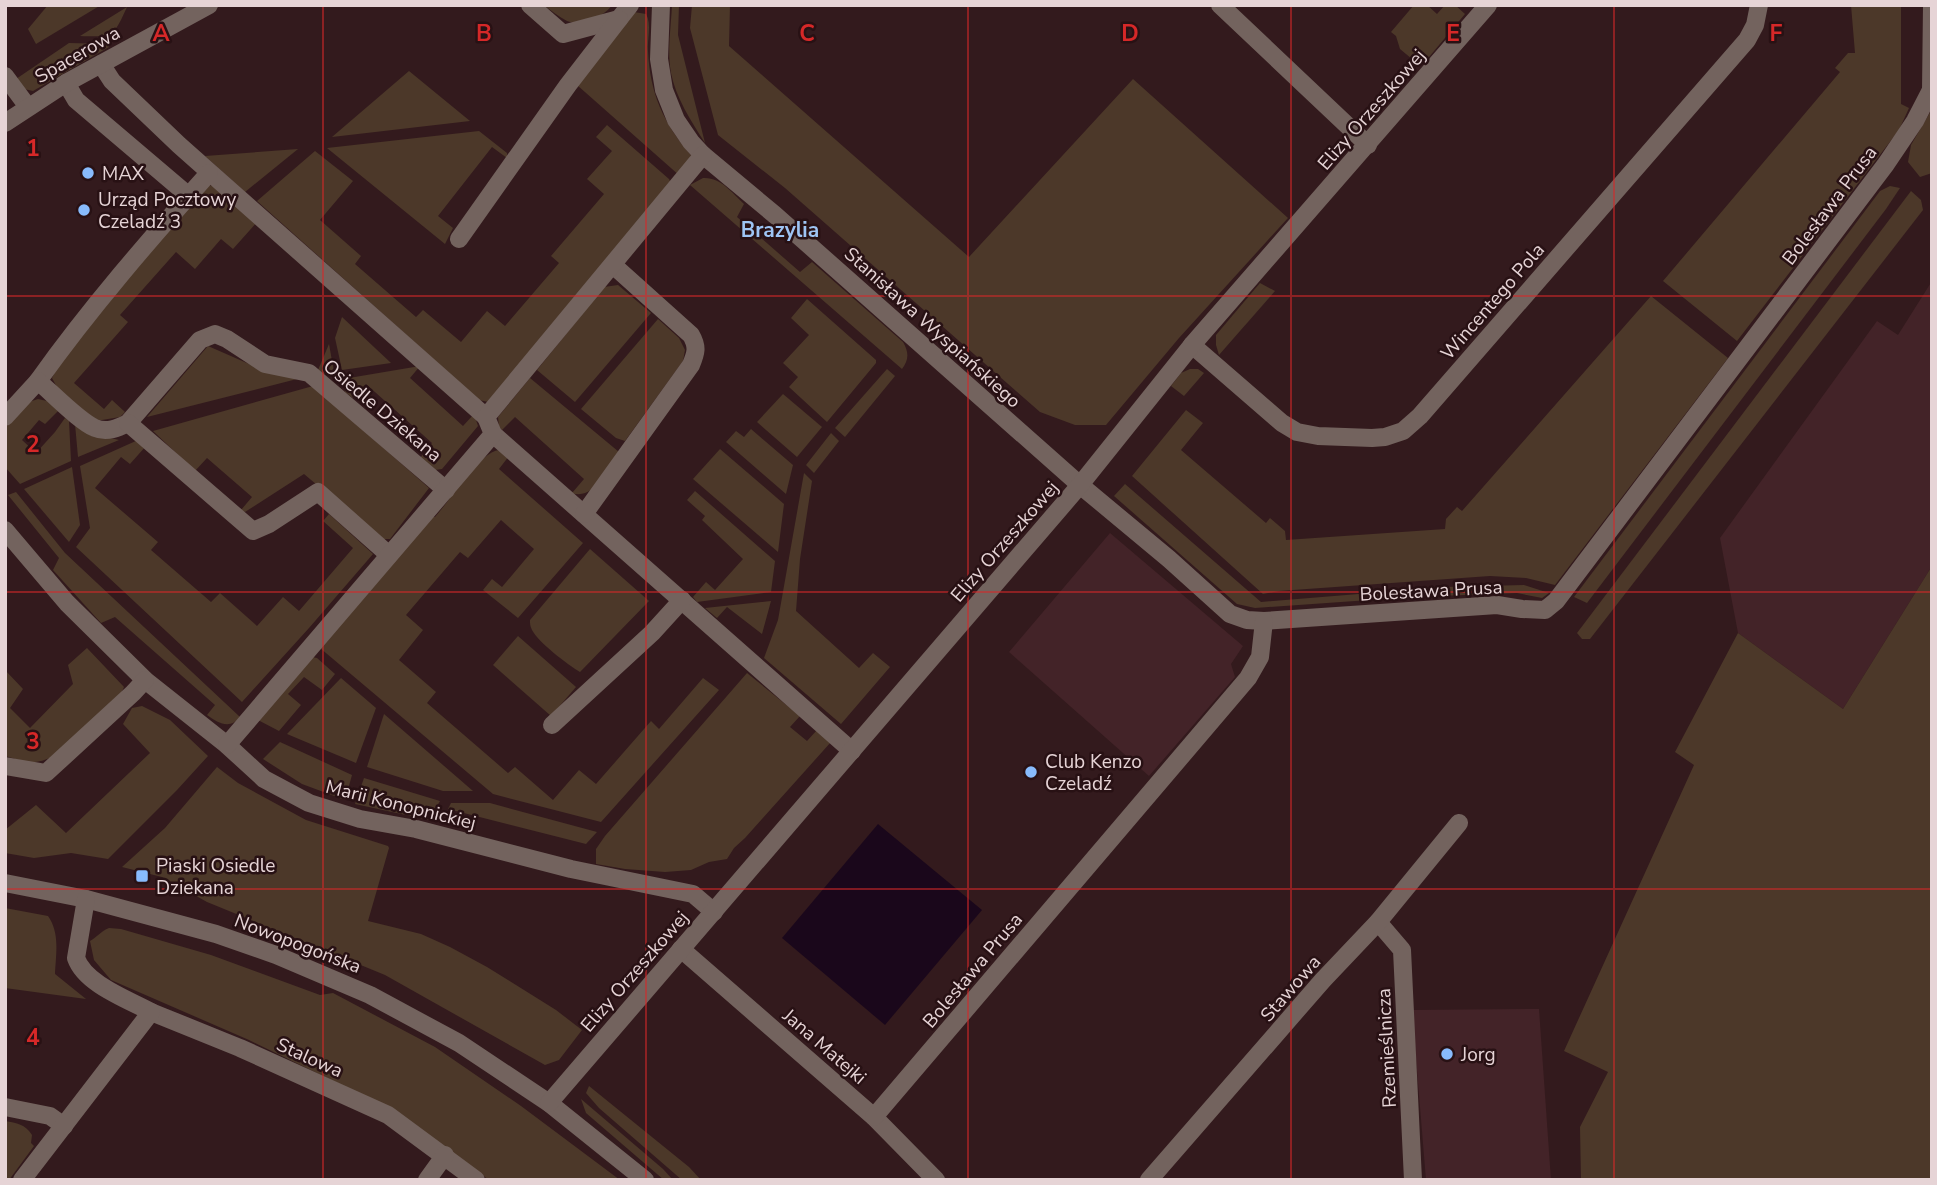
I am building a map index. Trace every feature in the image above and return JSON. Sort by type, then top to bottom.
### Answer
[{"type":"street","name":"Spacerowa","points":[[5,123],[66,83],[209,5]]},
{"type":"street","points":[[530,5],[563,34],[624,12]]},
{"type":"street","name":"Stanisława Wyspiańskiego","points":[[661,5],[659,59],[664,90],[676,120],[691,142],[1230,614],[1247,620],[1264,621]]},
{"type":"street","points":[[1220,5],[1367,145]]},
{"type":"street","name":"Elizy Orzeszkowej","points":[[550,1103],[1080,485],[1192,345],[1488,5]]},
{"type":"street","name":"Wincentego Pola","points":[[1192,345],[1297,432],[1352,439],[1385,437],[1403,431],[1420,416],[1747,40],[1755,25],[1759,5]]},
{"type":"street","name":"Bolesława Prusa","points":[[874,1117],[1248,678],[1260,657],[1264,621],[1497,605],[1522,610],[1545,610],[1556,601],[1870,185],[1915,121],[1931,90],[1932,5]]},
{"type":"street","points":[[459,239],[568,85],[624,12]]},
{"type":"street","points":[[101,64],[112,81],[209,173],[490,425],[584,514],[852,751]]},
{"type":"street","points":[[5,76],[28,107]]},
{"type":"street","points":[[66,83],[76,100],[189,195]]},
{"type":"street","name":"Osiedle Dziekana","points":[[226,745],[446,490],[490,425],[613,265],[704,155]]},
{"type":"street","points":[[5,417],[38,381],[70,337],[209,173]]},
{"type":"street","points":[[584,514],[691,365],[696,352],[696,343],[691,335],[613,265]]},
{"type":"street","name":"Osiedle Dziekana","points":[[128,423],[200,340],[215,334],[265,364],[309,373],[446,490]]},
{"type":"street","points":[[38,381],[96,429],[116,430],[128,423],[253,531],[269,524],[318,492],[390,555]]},
{"type":"street","name":"Marii Konopnickiej","points":[[5,530],[67,603],[145,680],[264,779],[309,803],[360,819],[416,829],[571,869],[693,894],[714,912]]},
{"type":"street","points":[[552,725],[652,633],[682,600]]},
{"type":"street","points":[[5,766],[46,773],[145,680]]},
{"type":"street","name":"Stawowa","points":[[1150,1180],[1323,981],[1378,922],[1459,822]]},
{"type":"street","name":"Nowopogońska","points":[[5,883],[86,899],[238,941],[370,995],[459,1043],[550,1103],[645,1180]]},
{"type":"street","name":"Stalowa","points":[[86,899],[76,958],[79,967],[96,982],[151,1012],[240,1048],[388,1115],[476,1180]]},
{"type":"street","name":"Rzemieślnicza","points":[[1378,922],[1402,950],[1413,1180]]},
{"type":"street","name":"Jana Matejki","points":[[681,949],[874,1117],[936,1180]]},
{"type":"street","points":[[22,1180],[151,1012]]},
{"type":"street","points":[[5,1107],[50,1116],[64,1126]]},
{"type":"street","points":[[427,1180],[445,1156]]},
{"type":"shaded area","points":[[48,5],[101,5],[36,44],[28,29]]},
{"type":"shaded area","points":[[543,5],[612,5],[598,17],[573,23]]},
{"type":"shaded area","points":[[672,5],[679,5],[678,35],[705,143],[689,118],[673,82],[669,48]]},
{"type":"shaded area","points":[[692,5],[730,5],[729,46],[969,257],[1133,79],[1288,218],[1179,338],[1106,425],[1075,425],[1040,412],[785,188],[718,135],[690,28]]},
{"type":"shaded area","points":[[1414,5],[1427,5],[1437,14],[1445,5],[1455,5],[1465,14],[1424,63],[1418,64],[1400,49],[1396,36],[1391,32]]},
{"type":"shaded area","points":[[1851,5],[1901,5],[1901,104],[1909,108],[1899,130],[1737,341],[1663,281],[1840,72],[1835,68],[1848,53],[1855,53]]},
{"type":"shaded area","points":[[127,7],[111,34],[80,36]]},
{"type":"shaded area","points":[[634,12],[646,14],[648,18],[649,66],[660,107],[673,131],[691,155],[688,166],[680,176],[577,85]]},
{"type":"shaded area","points":[[69,43],[108,44],[109,47],[33,91],[24,89],[16,79]]},
{"type":"shaded area","points":[[409,71],[470,121],[332,137]]},
{"type":"shaded area","points":[[1932,109],[1932,173],[1920,177],[1908,162],[1911,145]]},
{"type":"shaded area","points":[[607,125],[671,183],[488,402],[479,400],[257,201],[315,151],[353,181],[320,220],[361,256],[355,264],[416,317],[423,310],[461,342],[487,311],[505,326],[559,263],[551,256],[604,194],[587,179],[612,151],[596,137]]},
{"type":"shaded area","points":[[479,131],[507,153],[507,158],[492,147],[438,216],[453,228],[445,244],[327,148]]},
{"type":"shaded area","points":[[298,149],[245,192],[205,156]]},
{"type":"shaded area","points":[[703,178],[715,180],[730,190],[744,204],[737,217],[800,272],[812,262],[903,342],[907,356],[902,369],[690,185]]},
{"type":"shaded area","points":[[207,185],[215,186],[258,221],[233,249],[221,239],[195,269],[176,252],[120,315],[128,322],[74,383],[104,409],[112,400],[125,412],[120,417],[96,421],[59,391],[52,378],[59,364]]},
{"type":"shaded area","points":[[1890,186],[1900,188],[1886,209],[1587,603],[1574,597],[1880,191]]},
{"type":"shaded area","points":[[1911,191],[1921,200],[1923,210],[1590,639],[1582,639],[1577,633]]},
{"type":"shaded area","points":[[1932,281],[1932,566],[1843,709],[1738,633],[1720,538],[1877,321],[1898,335]]},
{"type":"shaded area","points":[[1260,283],[1275,291],[1219,355],[1216,335]]},
{"type":"shaded area","points":[[618,285],[651,313],[575,402],[537,370],[604,287]]},
{"type":"shaded area","points":[[1651,296],[1728,358],[1555,585],[1526,578],[1490,576],[1263,594],[1132,476],[1186,410],[1203,423],[1181,450],[1266,523],[1270,518],[1285,531],[1286,540],[1445,529],[1446,519],[1457,507],[1462,511]]},
{"type":"shaded area","points":[[807,299],[876,360],[827,422],[789,387],[798,377],[783,363],[809,335],[791,318]]},
{"type":"shaded area","points":[[342,317],[391,363],[342,370],[335,338]]},
{"type":"shaded area","points":[[658,319],[679,338],[685,350],[683,361],[625,441],[616,438],[581,409]]},
{"type":"shaded area","points":[[329,344],[334,372],[324,374],[318,370]]},
{"type":"shaded area","points":[[208,346],[256,367],[297,379],[147,417]]},
{"type":"shaded area","points":[[420,366],[410,378],[463,426],[474,414],[478,426],[442,469],[435,470],[420,458],[432,443],[366,384],[353,398],[345,392],[343,379]]},
{"type":"shaded area","points":[[887,369],[895,376],[845,437],[835,428]]},
{"type":"shaded area","points":[[1198,369],[1204,373],[1184,396],[1171,386],[1181,373]]},
{"type":"shaded area","points":[[530,378],[619,452],[606,474],[587,492],[572,493],[584,479],[515,417],[502,430],[499,427],[498,417]]},
{"type":"shaded area","points":[[313,386],[429,488],[390,539],[381,539],[304,474],[245,512],[241,510],[252,497],[207,458],[195,471],[153,431]]},
{"type":"shaded area","points":[[783,394],[822,427],[797,457],[757,422]]},
{"type":"shaded area","points":[[38,399],[47,401],[59,410],[45,424],[39,420],[22,440],[36,453],[65,418],[69,421],[71,461],[20,484],[5,467],[5,428],[29,402]]},
{"type":"shaded area","points":[[75,424],[94,434],[119,440],[78,457]]},
{"type":"shaded area","points":[[751,429],[793,465],[786,494],[726,442],[736,431],[744,437]]},
{"type":"shaded area","points":[[831,433],[839,441],[814,473],[806,465]]},
{"type":"shaded area","points":[[138,440],[146,446],[130,464],[121,457],[95,488],[158,542],[151,550],[211,602],[220,593],[257,626],[283,597],[299,611],[353,548],[323,521],[329,514],[373,554],[242,702],[76,547],[90,528],[80,466]]},
{"type":"shaded area","points":[[720,449],[784,504],[778,552],[693,479]]},
{"type":"shaded area","points":[[499,450],[509,456],[499,469],[583,543],[518,618],[483,590],[492,579],[502,587],[534,549],[501,520],[468,558],[460,552],[406,615],[423,630],[399,660],[436,692],[427,703],[508,773],[515,767],[553,800],[579,770],[596,784],[651,721],[659,729],[703,678],[719,690],[601,822],[493,794],[320,648],[431,517],[435,517],[475,466]]},
{"type":"shaded area","points":[[72,467],[80,525],[69,542],[24,489]]},
{"type":"shaded area","points":[[804,473],[812,481],[800,559],[796,611],[859,668],[873,653],[890,667],[841,724],[764,658],[778,620]]},
{"type":"shaded area","points":[[1125,484],[1261,602],[1444,587],[1524,585],[1549,593],[1542,598],[1517,593],[1255,608],[1237,604],[1114,496]]},
{"type":"shaded area","points":[[695,491],[775,561],[771,592],[697,602],[693,597],[706,582],[715,590],[743,559],[702,520],[705,516],[687,500]]},
{"type":"shaded area","points":[[16,492],[65,553],[240,717],[236,721],[224,724],[207,715],[215,705],[115,617],[101,623],[53,570],[59,558],[8,495]]},
{"type":"shaded area","points":[[1110,533],[1243,646],[1231,664],[1235,677],[1149,776],[1009,652]]},
{"type":"shaded area","points":[[590,549],[649,601],[580,672],[540,641],[532,630],[530,620]]},
{"type":"shaded area","points":[[1932,566],[1932,1180],[1581,1180],[1580,1127],[1608,1072],[1564,1051],[1694,765],[1675,752],[1738,633],[1843,709]]},
{"type":"shaded area","points":[[771,601],[762,634],[727,607],[717,618],[705,608]]},
{"type":"shaded area","points":[[518,636],[576,687],[551,716],[493,665]]},
{"type":"shaded area","points":[[87,648],[124,687],[120,696],[54,756],[30,762],[5,756],[5,670],[23,689],[10,708],[30,728],[73,684],[68,665]]},
{"type":"shaded area","points":[[312,657],[317,658],[335,674],[322,690],[304,677],[288,694],[301,705],[279,731],[256,719]]},
{"type":"shaded area","points":[[747,673],[800,716],[790,727],[807,741],[817,730],[831,742],[727,859],[709,862],[691,870],[665,872],[596,864],[596,849],[605,836]]},
{"type":"shaded area","points":[[341,678],[376,708],[356,763],[287,734]]},
{"type":"shaded area","points":[[142,706],[170,720],[208,756],[177,790],[108,859],[71,853],[34,858],[5,853],[5,830],[36,805],[66,833],[150,753],[123,724],[132,708]]},
{"type":"shaded area","points":[[384,714],[473,791],[443,791],[367,767]]},
{"type":"shaded area","points":[[280,742],[352,775],[345,800],[302,784],[263,759]]},
{"type":"shaded area","points":[[217,767],[238,783],[306,820],[388,846],[368,921],[421,934],[450,947],[556,1010],[582,1030],[559,1060],[545,1065],[385,975],[207,902],[162,877],[122,867],[165,828]]},
{"type":"shaded area","points":[[364,778],[440,801],[429,820],[355,804]]},
{"type":"shaded area","points":[[451,803],[490,803],[597,832],[586,844],[448,809]]},
{"type":"shaded area","points":[[878,824],[982,910],[885,1025],[782,938]]},
{"type":"shaded area","points":[[5,908],[48,916],[56,937],[55,974],[86,999],[5,988]]},
{"type":"shaded area","points":[[109,928],[121,929],[211,955],[320,995],[333,993],[435,1047],[521,1106],[620,1180],[489,1180],[393,1110],[249,1040],[111,980],[94,960],[90,941]]},
{"type":"shaded area","points":[[1539,1009],[1551,1180],[1426,1180],[1412,1010]]},
{"type":"shaded area","points":[[589,1086],[689,1167],[701,1180],[682,1180],[599,1108],[586,1093]]},
{"type":"shaded area","points":[[581,1099],[673,1180],[664,1180],[586,1113]]},
{"type":"shaded area","points":[[5,1121],[27,1128],[32,1135],[31,1143],[34,1146],[9,1180],[5,1180]]},
{"type":"place","name":"MAX","points":[[88,173]]},
{"type":"place","name":"Urząd Pocztowy Czeladź 3","points":[[84,210]]},
{"type":"place","name":"Club Kenzo Czeladź","points":[[1031,772]]},
{"type":"place","name":"Piaski Osiedle Dziekana","points":[[142,876]]},
{"type":"place","name":"Jorg","points":[[1447,1054]]},
{"type":"district","name":"Brazylia","points":[[780,230]]}]
